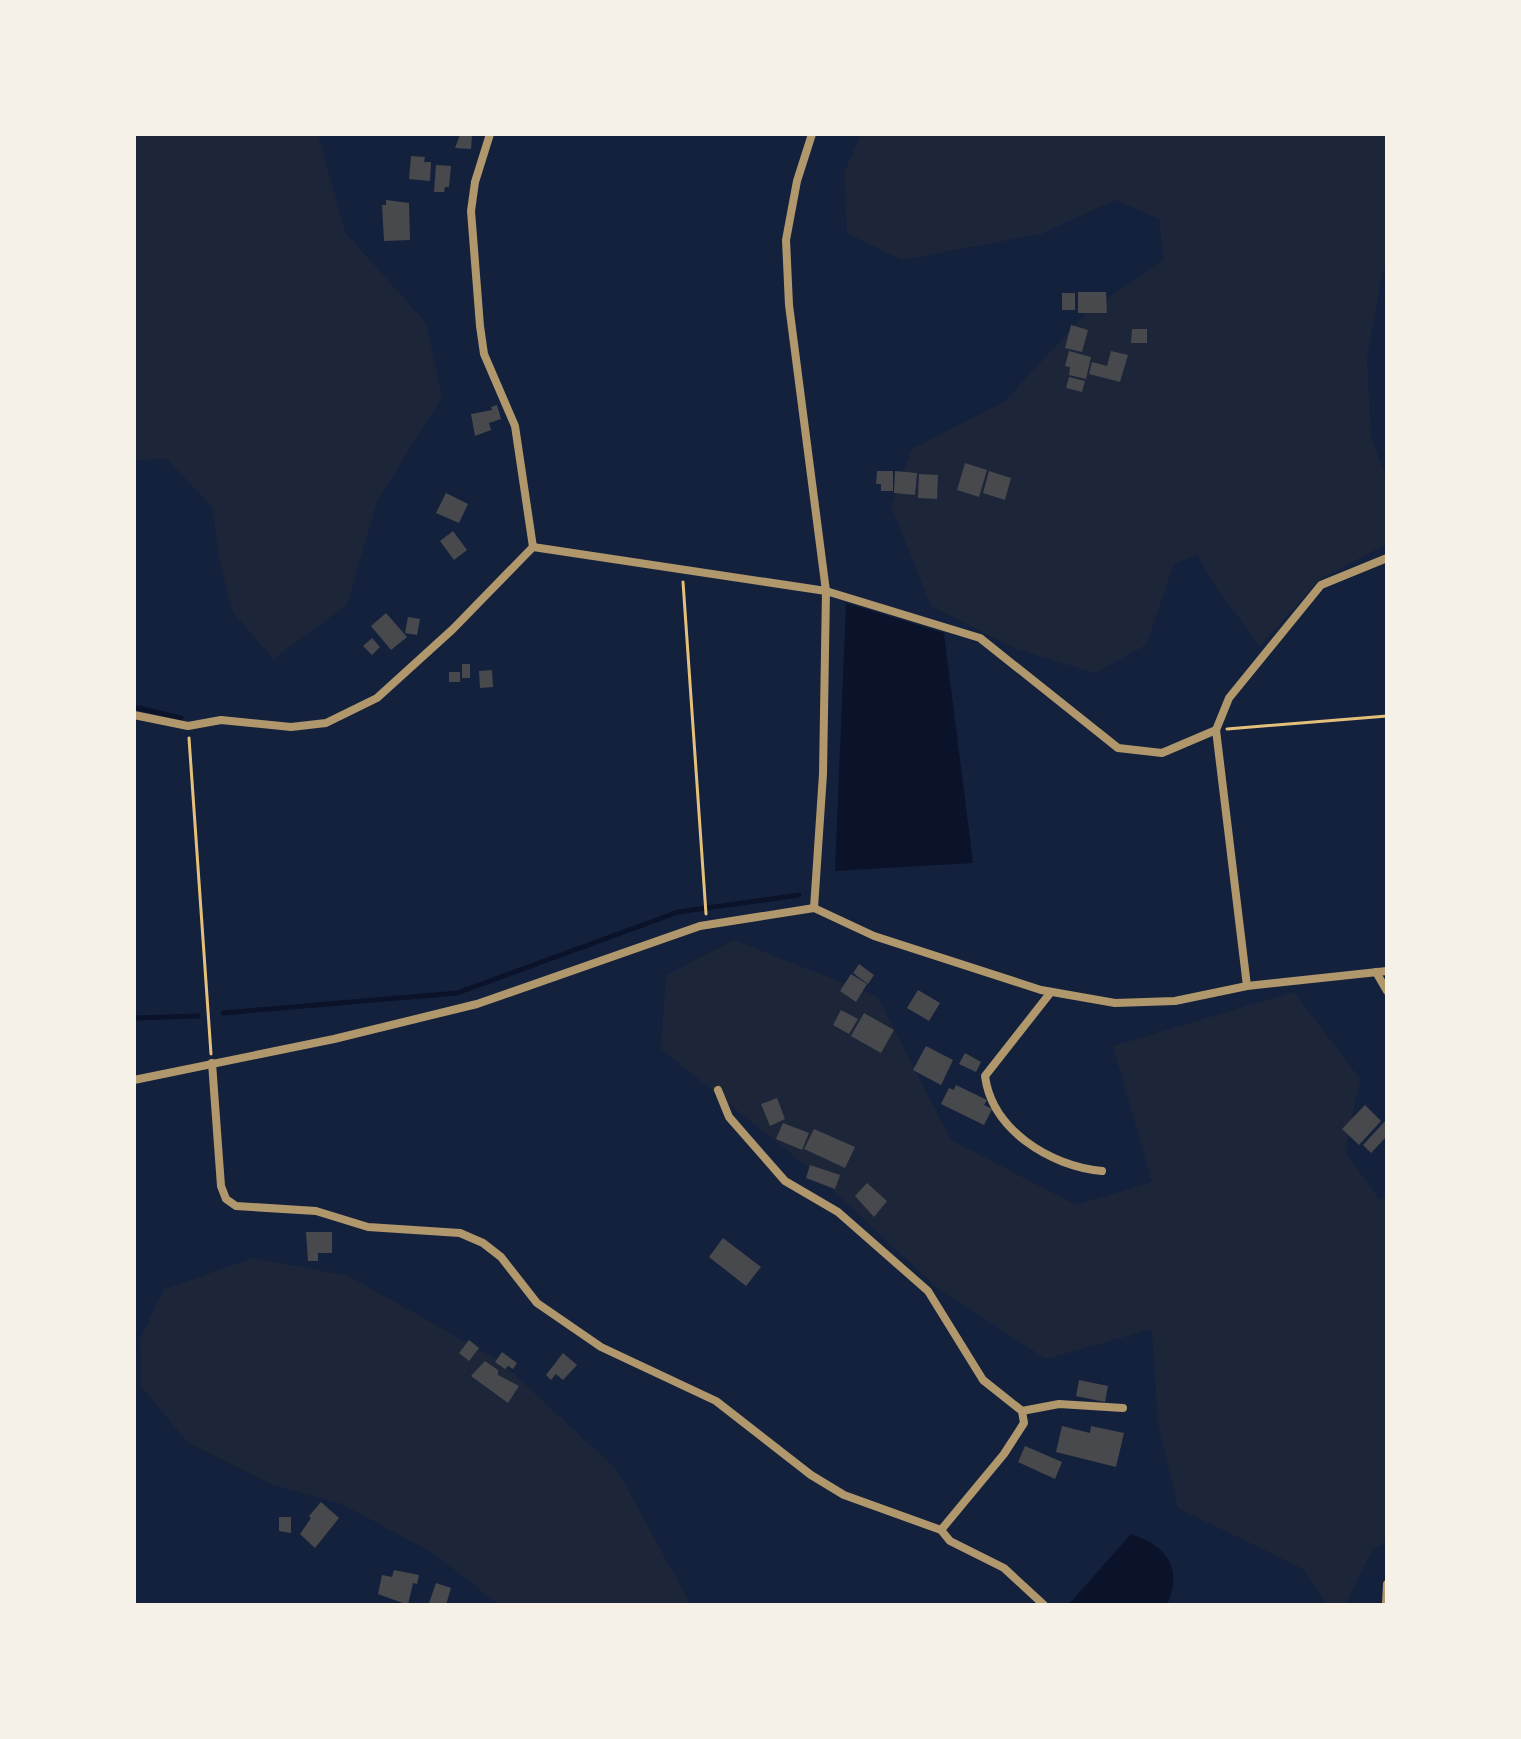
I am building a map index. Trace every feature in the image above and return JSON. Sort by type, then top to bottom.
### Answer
[{"type":"street","points":[[490,134],[475,182],[471,211],[480,326],[484,354],[515,426],[533,547]]},
{"type":"street","points":[[812,134],[786,240],[789,305],[826,591],[824,761],[814,908]]},
{"type":"street","points":[[533,547],[826,591],[980,638],[1118,748],[1162,753],[1216,730]]},
{"type":"street","points":[[134,715],[188,726],[221,720],[291,727],[326,723],[377,698],[453,629],[533,547]]},
{"type":"street","points":[[1247,986],[1216,730],[1229,698],[1321,585],[1387,558]]},
{"type":"street","points":[[134,1080],[477,1004],[700,926],[814,908],[874,936],[1051,992],[1115,1003],[1175,1001],[1247,986],[1387,971]]},
{"type":"street","points":[[1376,972],[1387,991]]},
{"type":"street","points":[[1051,992],[985,1076],[988,1097],[1010,1131],[1079,1169],[1102,1171]]},
{"type":"street","points":[[212,1063],[221,1186],[226,1199],[236,1206],[316,1211],[368,1227],[460,1233],[483,1243],[501,1257],[537,1303],[601,1347],[716,1401],[811,1475],[844,1495],[941,1530],[950,1541],[1004,1568],[1044,1605]]},
{"type":"street","points":[[718,1090],[729,1117],[785,1181],[838,1212],[928,1291],[983,1380],[1022,1411],[1024,1423],[1004,1454],[941,1530]]},
{"type":"street","points":[[1022,1411],[1059,1404],[1123,1408]]},
{"type":"street","points":[[1386,1605],[1387,1584]]},
{"type":"path","points":[[682,569],[706,915]]},
{"type":"path","points":[[1216,730],[1387,716]]},
{"type":"path","points":[[188,726],[212,1063]]},
{"type":"shaded area","points":[[134,134],[318,134],[345,232],[426,323],[442,397],[377,501],[347,605],[273,659],[232,611],[219,558],[212,507],[167,459],[134,460]]},
{"type":"shaded area","points":[[861,134],[1387,134],[1387,270],[1383,270],[1367,358],[1371,437],[1387,480],[1387,544],[1320,579],[1260,646],[1215,586],[1197,555],[1174,564],[1146,645],[1095,673],[1016,649],[931,606],[891,506],[912,449],[1005,401],[1086,313],[1164,260],[1159,219],[1115,200],[1041,234],[902,260],[847,233],[844,173]]},
{"type":"shaded area","points":[[846,603],[944,633],[973,863],[835,871]]},
{"type":"shaded area","points":[[734,940],[877,996],[951,1140],[1076,1205],[1152,1182],[1113,1046],[1294,992],[1360,1079],[1345,1152],[1379,1199],[1387,1197],[1387,1542],[1372,1550],[1345,1605],[1327,1605],[1303,1569],[1178,1508],[1158,1423],[1152,1329],[1046,1359],[935,1286],[810,1169],[661,1049],[666,975]]},
{"type":"shaded area","points":[[254,1258],[349,1276],[501,1362],[617,1470],[691,1605],[499,1605],[436,1555],[342,1504],[273,1485],[188,1443],[141,1386],[140,1339],[164,1289]]},
{"type":"shaded area","points":[[1131,1534],[1154,1545],[1169,1560],[1173,1580],[1167,1605],[1068,1605]]},
{"type":"building","points":[[460,135],[472,135],[471,149],[455,148]]},
{"type":"building","points":[[411,156],[425,157],[424,162],[431,162],[430,181],[409,179]]},
{"type":"building","points":[[436,165],[451,166],[449,187],[445,187],[444,192],[434,192]]},
{"type":"building","points":[[386,200],[409,203],[410,240],[384,241],[382,205],[386,205]]},
{"type":"building","points":[[1078,292],[1106,292],[1107,313],[1078,313]]},
{"type":"building","points":[[1062,293],[1075,293],[1075,310],[1062,310]]},
{"type":"building","points":[[1071,325],[1088,330],[1082,352],[1065,348]]},
{"type":"building","points":[[1132,329],[1147,329],[1147,343],[1131,343]]},
{"type":"building","points":[[1069,351],[1091,357],[1086,379],[1069,375],[1070,367],[1065,366]]},
{"type":"building","points":[[1111,351],[1128,355],[1120,382],[1089,374],[1092,362],[1107,366]]},
{"type":"building","points":[[1069,377],[1085,381],[1082,392],[1066,388]]},
{"type":"building","points":[[497,405],[501,419],[489,423],[491,430],[475,436],[471,414],[492,410],[491,407]]},
{"type":"building","points":[[965,463],[987,470],[979,497],[957,490]]},
{"type":"building","points":[[877,471],[893,471],[893,491],[881,491],[881,484],[876,484]]},
{"type":"building","points":[[895,471],[917,473],[915,495],[894,493]]},
{"type":"building","points":[[989,471],[1011,478],[1005,500],[983,493]]},
{"type":"building","points":[[919,474],[938,475],[937,499],[918,498]]},
{"type":"building","points":[[446,493],[468,504],[459,523],[436,513]]},
{"type":"building","points":[[453,531],[467,550],[454,560],[440,541]]},
{"type":"building","points":[[386,613],[407,637],[391,650],[371,626]]},
{"type":"building","points":[[408,617],[420,619],[417,635],[405,633]]},
{"type":"building","points":[[372,638],[380,647],[372,655],[363,646]]},
{"type":"building","points":[[462,664],[470,664],[470,678],[462,678]]},
{"type":"building","points":[[492,670],[493,687],[480,688],[479,671]]},
{"type":"building","points":[[449,672],[460,672],[460,682],[449,682]]},
{"type":"building","points":[[859,964],[874,975],[868,984],[853,973]]},
{"type":"building","points":[[851,974],[867,984],[856,1002],[840,991]]},
{"type":"building","points":[[918,990],[940,1003],[929,1021],[907,1008]]},
{"type":"building","points":[[841,1010],[858,1019],[849,1034],[833,1025]]},
{"type":"building","points":[[864,1013],[894,1030],[881,1053],[851,1036]]},
{"type":"building","points":[[926,1046],[953,1060],[941,1085],[913,1070]]},
{"type":"building","points":[[965,1053],[981,1062],[976,1072],[959,1064]]},
{"type":"building","points":[[956,1085],[987,1100],[984,1105],[992,1109],[984,1125],[941,1104],[949,1088],[954,1090]]},
{"type":"building","points":[[777,1098],[785,1119],[770,1126],[761,1104]]},
{"type":"building","points":[[1365,1105],[1381,1121],[1359,1145],[1342,1129]]},
{"type":"building","points":[[1387,1119],[1387,1136],[1371,1153],[1363,1145]]},
{"type":"building","points":[[783,1123],[809,1133],[802,1150],[776,1139]]},
{"type":"building","points":[[814,1129],[855,1147],[845,1168],[804,1149]]},
{"type":"building","points":[[810,1165],[840,1175],[835,1189],[806,1178]]},
{"type":"building","points":[[867,1183],[887,1201],[874,1217],[855,1196]]},
{"type":"building","points":[[306,1232],[332,1232],[332,1253],[318,1253],[318,1261],[308,1261]]},
{"type":"building","points":[[723,1238],[761,1267],[746,1286],[709,1257]]},
{"type":"building","points":[[469,1340],[479,1348],[469,1361],[459,1353]]},
{"type":"building","points":[[502,1352],[517,1363],[513,1369],[508,1366],[505,1369],[495,1362]]},
{"type":"building","points":[[563,1353],[577,1365],[563,1380],[556,1374],[551,1380],[546,1375]]},
{"type":"building","points":[[485,1361],[498,1370],[498,1375],[519,1386],[508,1403],[471,1376]]},
{"type":"building","points":[[1079,1380],[1108,1386],[1105,1402],[1076,1396]]},
{"type":"building","points":[[1062,1426],[1090,1433],[1091,1426],[1124,1433],[1116,1467],[1056,1452]]},
{"type":"building","points":[[1025,1446],[1062,1462],[1055,1479],[1018,1462]]},
{"type":"building","points":[[321,1502],[339,1518],[315,1548],[300,1534]]},
{"type":"building","points":[[279,1517],[291,1517],[291,1533],[279,1531]]},
{"type":"building","points":[[394,1570],[419,1575],[417,1584],[413,1583],[408,1605],[378,1594],[382,1575],[392,1577]]},
{"type":"building","points":[[436,1583],[451,1588],[446,1605],[429,1603]]},
{"type":"waterway","points":[[134,707],[181,718]]},
{"type":"waterway","points":[[223,1013],[457,993],[678,912],[799,895]]},
{"type":"waterway","points":[[134,1018],[198,1016]]}]
